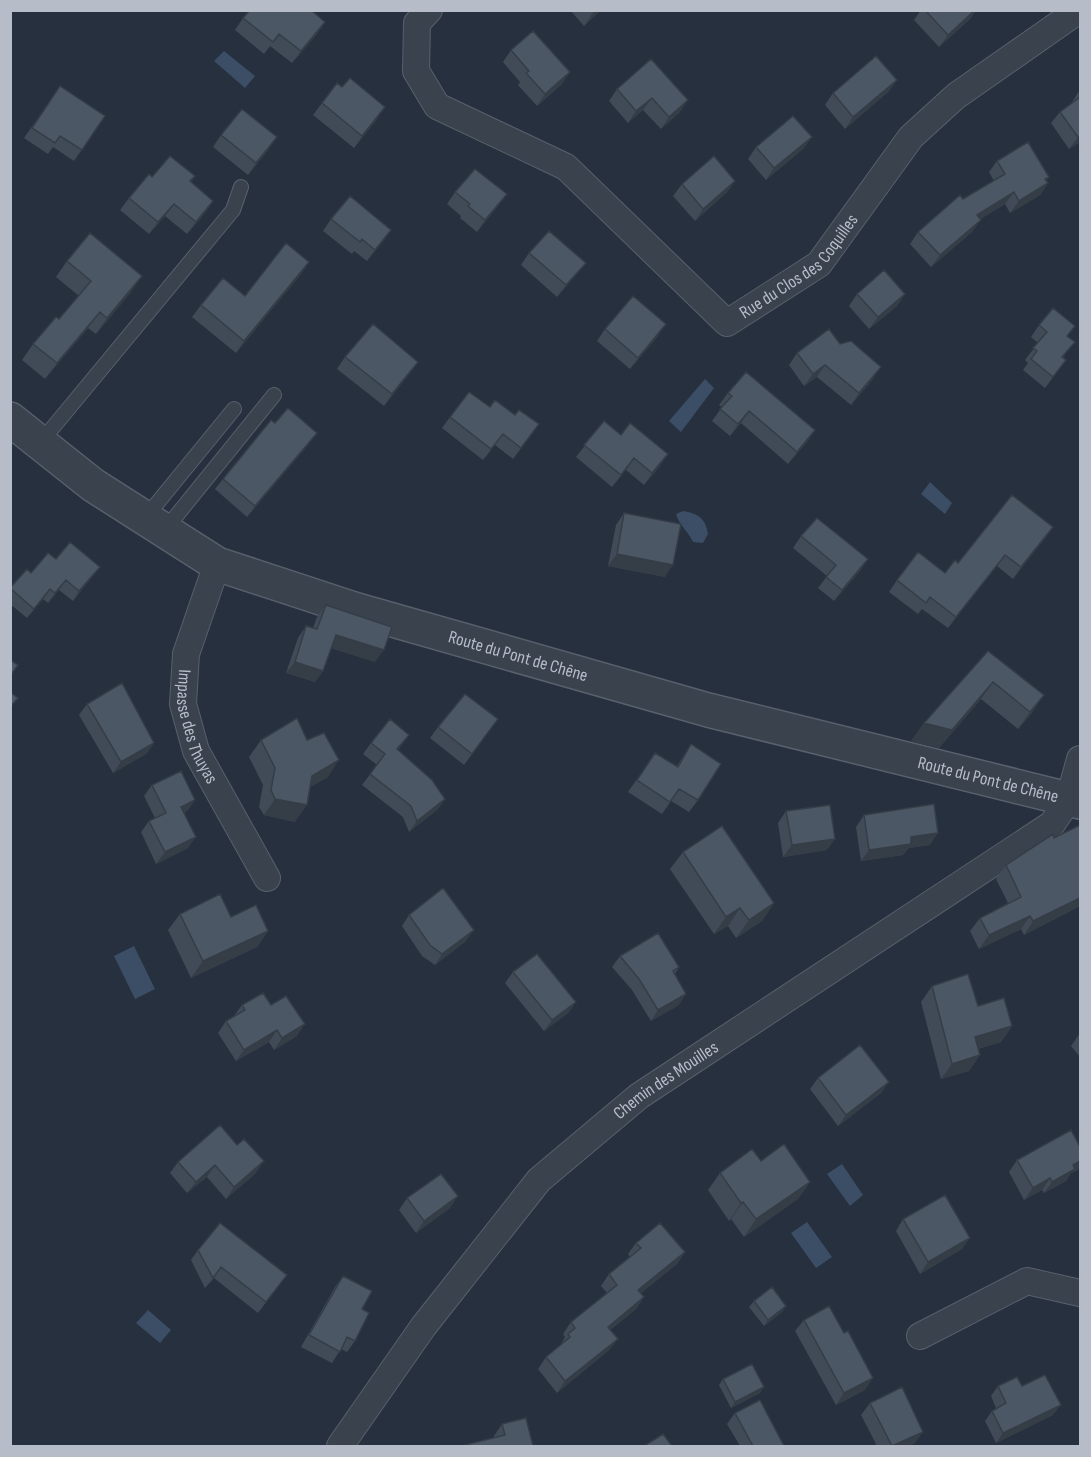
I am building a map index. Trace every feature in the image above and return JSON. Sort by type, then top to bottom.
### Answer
[{"type":"street","name":"Rue du Clos des Coquilles","points":[[429,10],[417,23],[416,71],[437,106],[566,167],[727,323],[819,264],[911,137],[956,96],[1078,10]]},
{"type":"street","name":"Route du Pont de Chêne","points":[[10,419],[93,486],[217,564],[354,609],[708,710],[1075,800]]},
{"type":"street","name":"Impasse des Thuyas","points":[[217,564],[186,654],[183,704],[196,751],[267,878]]},
{"type":"street","name":"Chemin des Mouilles","points":[[340,1446],[423,1328],[539,1180],[639,1096],[1052,824],[1075,800],[1080,759]]},
{"type":"street","points":[[920,1336],[1027,1281],[1080,1293]]},
{"type":"lane","points":[[40,443],[233,210],[241,187]]},
{"type":"lane","points":[[154,525],[274,395]]},
{"type":"lane","points":[[154,525],[234,409]]},
{"type":"water","points":[[224,51],[255,76],[245,88],[214,61]]},
{"type":"water","points":[[705,379],[714,388],[681,432],[669,421]]},
{"type":"water","points":[[930,482],[952,503],[945,514],[921,494]]},
{"type":"water","points":[[683,511],[693,513],[703,520],[708,534],[703,543],[693,542],[679,521],[676,514]]},
{"type":"water","points":[[134,946],[155,989],[135,999],[114,956]]},
{"type":"water","points":[[842,1164],[863,1195],[850,1206],[827,1174]]},
{"type":"water","points":[[807,1222],[832,1257],[816,1268],[791,1233]]},
{"type":"water","points":[[148,1310],[171,1330],[160,1343],[136,1323]]},
{"type":"building","points":[[250,10],[311,10],[325,22],[301,51],[279,34],[273,42],[243,18]]},
{"type":"building","points":[[925,10],[975,10],[948,35]]},
{"type":"building","points":[[533,31],[570,72],[545,94],[526,73],[529,71],[511,50]]},
{"type":"building","points":[[876,56],[897,80],[853,117],[833,93]]},
{"type":"building","points":[[651,59],[688,100],[669,117],[652,98],[636,111],[617,89]]},
{"type":"building","points":[[350,78],[385,107],[362,136],[322,103],[337,83],[342,87]]},
{"type":"building","points":[[60,86],[105,116],[82,150],[60,136],[55,143],[32,128]]},
{"type":"building","points":[[1080,97],[1080,136],[1078,137],[1060,112]]},
{"type":"building","points":[[242,109],[277,137],[256,163],[221,135]]},
{"type":"building","points":[[793,116],[812,137],[774,168],[756,147]]},
{"type":"building","points":[[1028,142],[1049,177],[1045,179],[1048,183],[1019,201],[1014,192],[977,215],[981,220],[940,255],[918,232],[960,195],[963,199],[1005,174],[997,161]]},
{"type":"building","points":[[170,156],[195,176],[190,181],[213,201],[196,222],[174,204],[158,222],[129,198],[149,174],[152,177]]},
{"type":"building","points":[[714,156],[735,181],[703,209],[682,184]]},
{"type":"building","points":[[475,169],[507,194],[485,220],[455,192]]},
{"type":"building","points":[[350,196],[391,230],[375,250],[362,239],[360,242],[331,219]]},
{"type":"building","points":[[549,231],[586,263],[566,285],[529,253]]},
{"type":"building","points":[[90,233],[142,276],[107,318],[100,312],[57,363],[33,344],[56,317],[59,319],[91,281],[67,261]]},
{"type":"building","points":[[286,243],[309,262],[244,341],[201,305],[223,278],[245,296]]},
{"type":"building","points":[[884,270],[905,294],[878,317],[857,294]]},
{"type":"building","points":[[633,296],[666,324],[638,358],[605,329]]},
{"type":"building","points":[[1053,308],[1075,326],[1067,336],[1075,342],[1062,357],[1066,360],[1053,377],[1031,359],[1037,351],[1033,348],[1047,332],[1039,325]]},
{"type":"building","points":[[373,324],[418,362],[392,394],[345,357]]},
{"type":"building","points":[[829,329],[840,344],[851,341],[881,367],[859,393],[825,365],[813,374],[797,353]]},
{"type":"building","points":[[746,372],[815,430],[797,452],[749,411],[738,424],[720,409],[732,396],[728,393]]},
{"type":"building","points":[[469,392],[490,407],[495,400],[515,415],[519,410],[539,424],[521,448],[503,434],[491,449],[450,417]]},
{"type":"building","points":[[288,408],[317,433],[255,506],[223,479],[271,420],[275,423]]},
{"type":"building","points":[[604,421],[621,435],[630,423],[668,454],[652,473],[634,458],[621,475],[584,445]]},
{"type":"building","points":[[1012,495],[1053,527],[1021,567],[1005,555],[956,617],[930,597],[926,603],[897,580],[918,552],[945,573],[955,560],[958,563]]},
{"type":"building","points":[[624,513],[681,524],[673,565],[617,554]]},
{"type":"building","points":[[817,518],[868,559],[842,590],[826,577],[836,565],[801,536]]},
{"type":"building","points":[[70,542],[100,567],[79,591],[66,580],[55,593],[50,589],[34,609],[10,588],[27,569],[31,573],[48,553],[56,559]]},
{"type":"building","points":[[326,605],[392,627],[384,650],[336,635],[323,671],[295,662],[306,626],[317,629]]},
{"type":"building","points":[[988,651],[1044,695],[1030,712],[993,682],[952,730],[924,723]]},
{"type":"building","points":[[10,660],[18,665],[10,676]]},
{"type":"building","points":[[122,683],[154,743],[121,762],[87,704]]},
{"type":"building","points":[[10,692],[18,698],[10,707]]},
{"type":"building","points":[[465,694],[498,719],[472,754],[438,727]]},
{"type":"building","points":[[297,718],[307,740],[324,733],[339,760],[312,776],[307,805],[275,799],[271,790],[275,768],[261,740]]},
{"type":"building","points":[[390,719],[409,735],[397,749],[432,780],[445,799],[417,821],[411,806],[370,774],[385,754],[371,743]]},
{"type":"building","points":[[691,744],[721,764],[698,800],[679,789],[670,802],[637,780],[655,753],[678,767]]},
{"type":"building","points":[[181,771],[195,800],[181,807],[196,837],[165,852],[149,821],[166,813],[152,785]]},
{"type":"building","points":[[934,804],[938,833],[911,837],[911,844],[869,850],[864,815]]},
{"type":"building","points":[[830,805],[835,839],[792,845],[786,811]]},
{"type":"building","points":[[1080,825],[1080,898],[1033,921],[1030,916],[989,935],[980,918],[1021,897],[1006,865],[1053,834],[1054,838]]},
{"type":"building","points":[[722,826],[774,903],[749,920],[740,908],[726,917],[683,852]]},
{"type":"building","points":[[443,888],[474,930],[442,954],[430,945],[409,915]]},
{"type":"building","points":[[220,894],[231,917],[256,905],[268,931],[203,961],[180,914]]},
{"type":"building","points":[[658,933],[679,967],[673,971],[686,994],[658,1010],[639,979],[620,956]]},
{"type":"building","points":[[537,954],[576,1002],[552,1020],[513,972]]},
{"type":"building","points":[[968,974],[978,1006],[1004,998],[1012,1026],[975,1037],[980,1055],[952,1064],[932,986]]},
{"type":"building","points":[[263,993],[271,1005],[286,996],[305,1024],[282,1038],[277,1030],[244,1050],[226,1021],[245,1010],[242,1005]]},
{"type":"building","points":[[860,1045],[889,1082],[846,1115],[818,1078]]},
{"type":"building","points":[[220,1125],[237,1145],[244,1139],[264,1161],[234,1187],[215,1165],[196,1182],[178,1162]]},
{"type":"building","points":[[1071,1130],[1080,1147],[1080,1161],[1073,1165],[1075,1169],[1052,1182],[1050,1178],[1033,1188],[1017,1160]]},
{"type":"building","points":[[784,1144],[810,1182],[756,1219],[743,1202],[741,1203],[720,1173],[752,1149],[761,1161]]},
{"type":"building","points":[[441,1174],[458,1196],[424,1221],[407,1198]]},
{"type":"building","points":[[945,1195],[970,1238],[928,1262],[903,1219]]},
{"type":"building","points":[[220,1223],[287,1275],[266,1302],[221,1267],[213,1278],[198,1250]]},
{"type":"building","points":[[660,1223],[685,1252],[638,1290],[644,1297],[608,1327],[618,1339],[565,1381],[546,1357],[570,1337],[568,1334],[575,1328],[571,1322],[617,1285],[609,1274],[641,1248],[636,1243]]},
{"type":"building","points":[[343,1276],[372,1291],[362,1309],[369,1313],[355,1341],[347,1337],[340,1352],[309,1335]]},
{"type":"building","points":[[772,1287],[786,1306],[768,1320],[754,1301]]},
{"type":"building","points":[[829,1306],[844,1333],[848,1331],[873,1378],[844,1393],[804,1320]]},
{"type":"building","points":[[752,1364],[764,1387],[735,1402],[723,1379]]},
{"type":"building","points":[[1045,1375],[1061,1405],[1003,1433],[992,1411],[1006,1403],[998,1386],[1017,1377],[1022,1386]]},
{"type":"building","points":[[902,1387],[923,1432],[892,1446],[870,1403]]},
{"type":"building","points":[[760,1400],[784,1446],[753,1446],[735,1413]]},
{"type":"building","points":[[526,1418],[533,1446],[465,1446],[505,1435],[502,1424]]},
{"type":"building","points":[[663,1434],[672,1446],[644,1446]]}]
